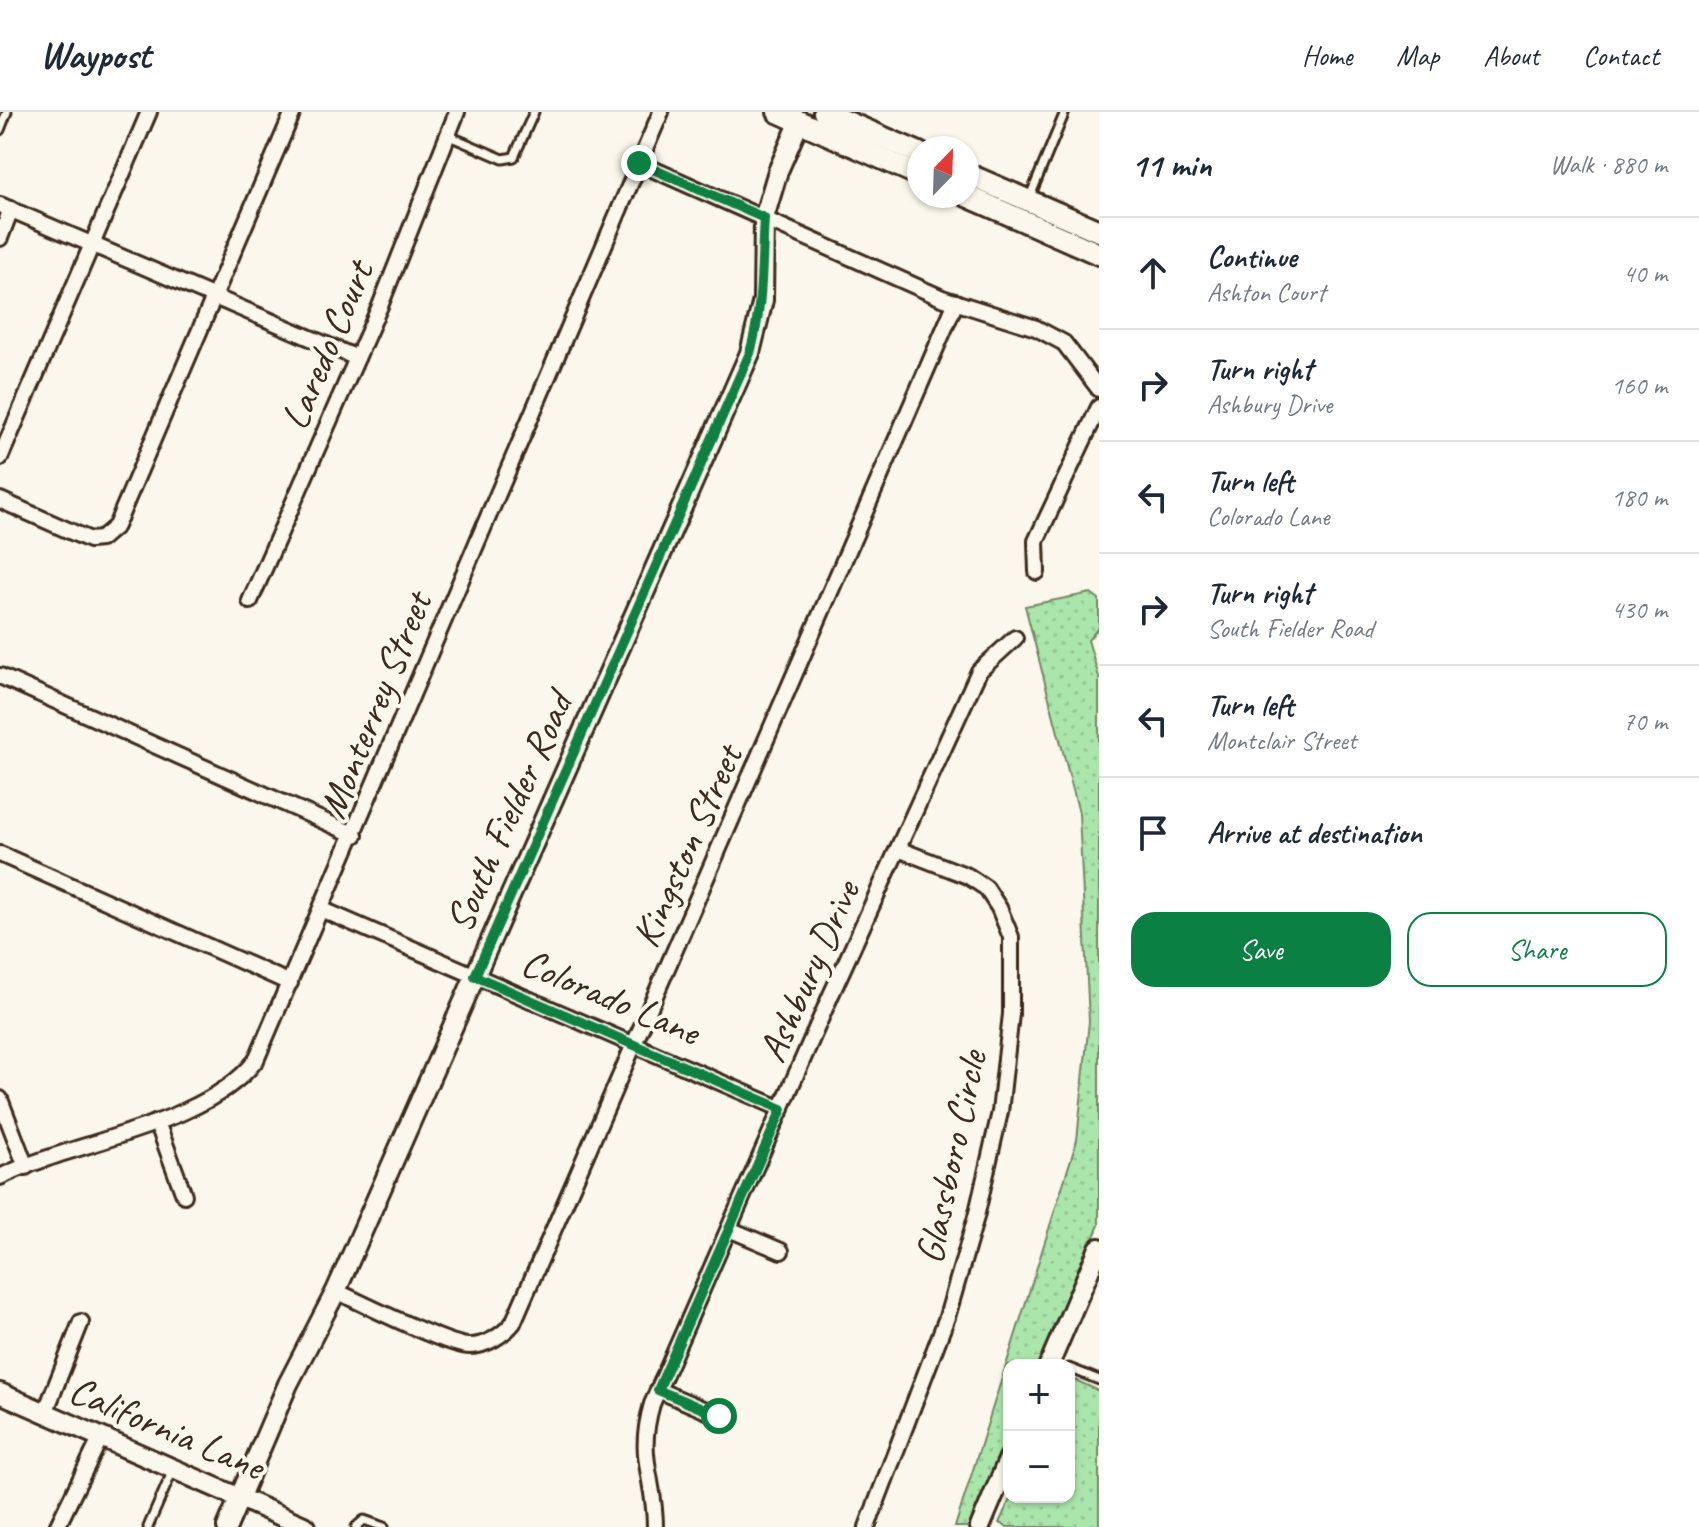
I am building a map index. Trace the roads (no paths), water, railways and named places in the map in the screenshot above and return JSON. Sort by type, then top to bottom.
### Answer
[{"type":"main road","points":[[778,112],[802,117],[907,169]]},
{"type":"main road","points":[[824,112],[858,121],[907,147]]},
{"type":"main road","points":[[979,179],[1099,231]]},
{"type":"main road","points":[[979,201],[1099,254]]},
{"type":"street","points":[[0,458],[149,112]]},
{"type":"street","points":[[0,500],[90,540],[101,539],[116,526],[293,112]]},
{"type":"street","name":"Laredo Court","points":[[250,601],[357,358],[457,112]]},
{"type":"street","name":"Monterrey Street","points":[[0,1177],[157,1122],[206,1100],[248,1071],[256,1060],[323,910],[512,455],[661,112]]},
{"type":"street","name":"South Fielder Road","points":[[227,1527],[288,1384],[336,1291],[750,353],[763,300],[764,218],[778,171],[802,117]]},
{"type":"street","points":[[639,163],[956,302],[1036,328],[1064,343],[1099,389]]},
{"type":"street","points":[[0,238],[6,207],[357,358]]},
{"type":"street","name":"Kingston Street","points":[[336,1291],[460,1345],[482,1344],[504,1333],[513,1323],[789,693],[956,302]]},
{"type":"street","points":[[1037,572],[1036,541],[1099,407]]},
{"type":"street","name":"Ashbury Drive","points":[[655,1527],[655,1502],[644,1461],[643,1442],[658,1390],[979,671],[1015,638]]},
{"type":"street","points":[[0,676],[355,835]]},
{"type":"street","name":"Glassboro Circle","points":[[867,1527],[947,1317],[976,1217],[1000,1112],[1011,1014],[1011,937],[999,908],[986,888],[968,876],[898,849]]},
{"type":"street","points":[[0,854],[290,983]]},
{"type":"street","name":"Colorado Lane","points":[[323,910],[782,1109]]},
{"type":"street","points":[[0,1099],[26,1167]]},
{"type":"street","points":[[157,1122],[184,1195]]},
{"type":"street","points":[[729,1229],[781,1251]]},
{"type":"street","points":[[1055,1359],[1099,1249]]},
{"type":"street","points":[[45,1413],[81,1322]]},
{"type":"street","points":[[658,1390],[719,1416]]},
{"type":"street","name":"California Lane","points":[[0,1393],[306,1527]]},
{"type":"street","points":[[57,1527],[101,1437]]},
{"type":"street","points":[[980,1527],[1003,1472]]},
{"type":"lane","points":[[0,130],[7,112]]},
{"type":"lane","points":[[447,135],[503,159],[514,157],[534,112]]},
{"type":"lane","points":[[1028,201],[1065,112]]},
{"type":"lane","points":[[1075,1370],[1099,1380]]},
{"type":"lane","points":[[148,1527],[174,1468]]},
{"type":"lane","points":[[356,1527],[364,1520],[384,1527]]}]
